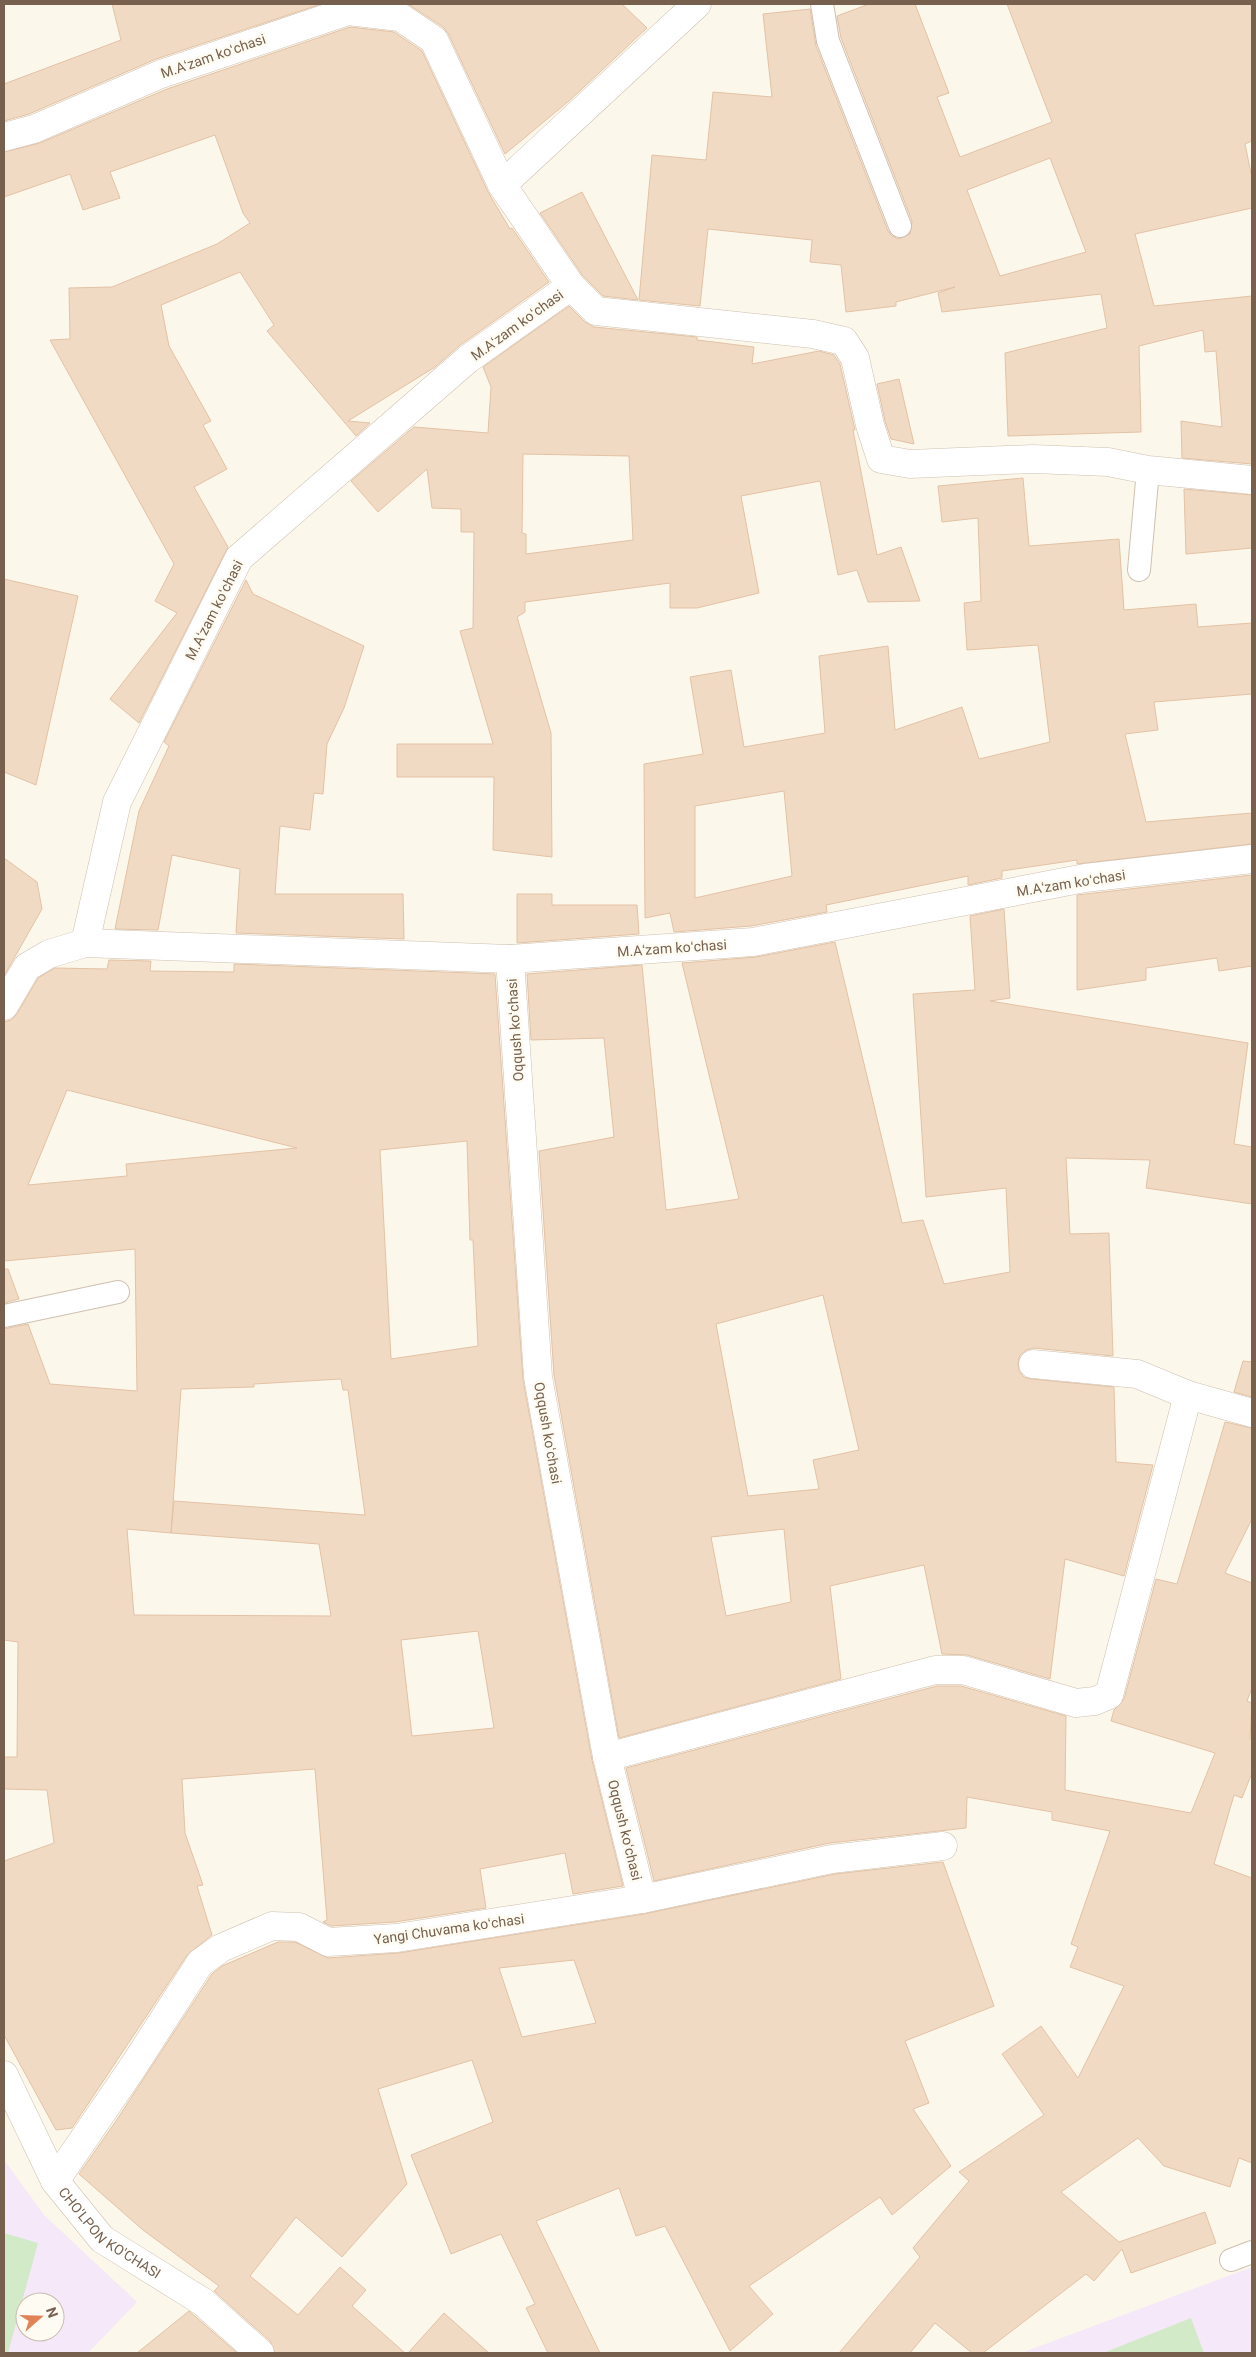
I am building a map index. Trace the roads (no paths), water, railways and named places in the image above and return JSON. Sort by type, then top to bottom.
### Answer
[{"type":"street","points":[[502,185],[697,4]]},
{"type":"street","name":"M.Aʻzam koʻchasi","points":[[4,137],[34,129],[161,74],[348,11],[400,17],[434,40],[502,185],[571,286],[468,359],[239,558],[117,802],[85,943]]},
{"type":"street","points":[[571,286],[596,312],[812,334],[844,341],[855,358],[870,425],[881,459],[910,464],[1033,459],[1108,462],[1148,470],[1252,480]]},
{"type":"street","name":"M.Aʻzam koʻchasi","points":[[4,1006],[27,967],[49,954],[85,943],[510,959],[753,942],[1085,878],[1252,859]]},
{"type":"street","name":"Oqqush koʻchasi","points":[[510,959],[538,1377],[607,1757],[642,1899]]},
{"type":"street","points":[[1032,1364],[1137,1374],[1188,1394],[1252,1414]]},
{"type":"street","points":[[607,1757],[935,1670],[963,1670],[1076,1703],[1095,1701],[1109,1695],[1188,1394]]},
{"type":"street","name":"Yangi Chuvama koʻchasi","points":[[54,2181],[133,2068],[200,1962],[221,1948],[272,1926],[299,1927],[328,1942],[397,1938],[642,1899],[832,1859],[943,1846]]},
{"type":"street","name":"CHO'LPON KO'CHASI","points":[[4,2075],[54,2181],[102,2239],[203,2302],[260,2353]]},
{"type":"lane","points":[[822,4],[828,42],[900,226]]},
{"type":"lane","points":[[1139,570],[1148,470]]},
{"type":"lane","points":[[4,1316],[118,1292]]},
{"type":"lane","points":[[1231,2260],[1252,2252]]}]
